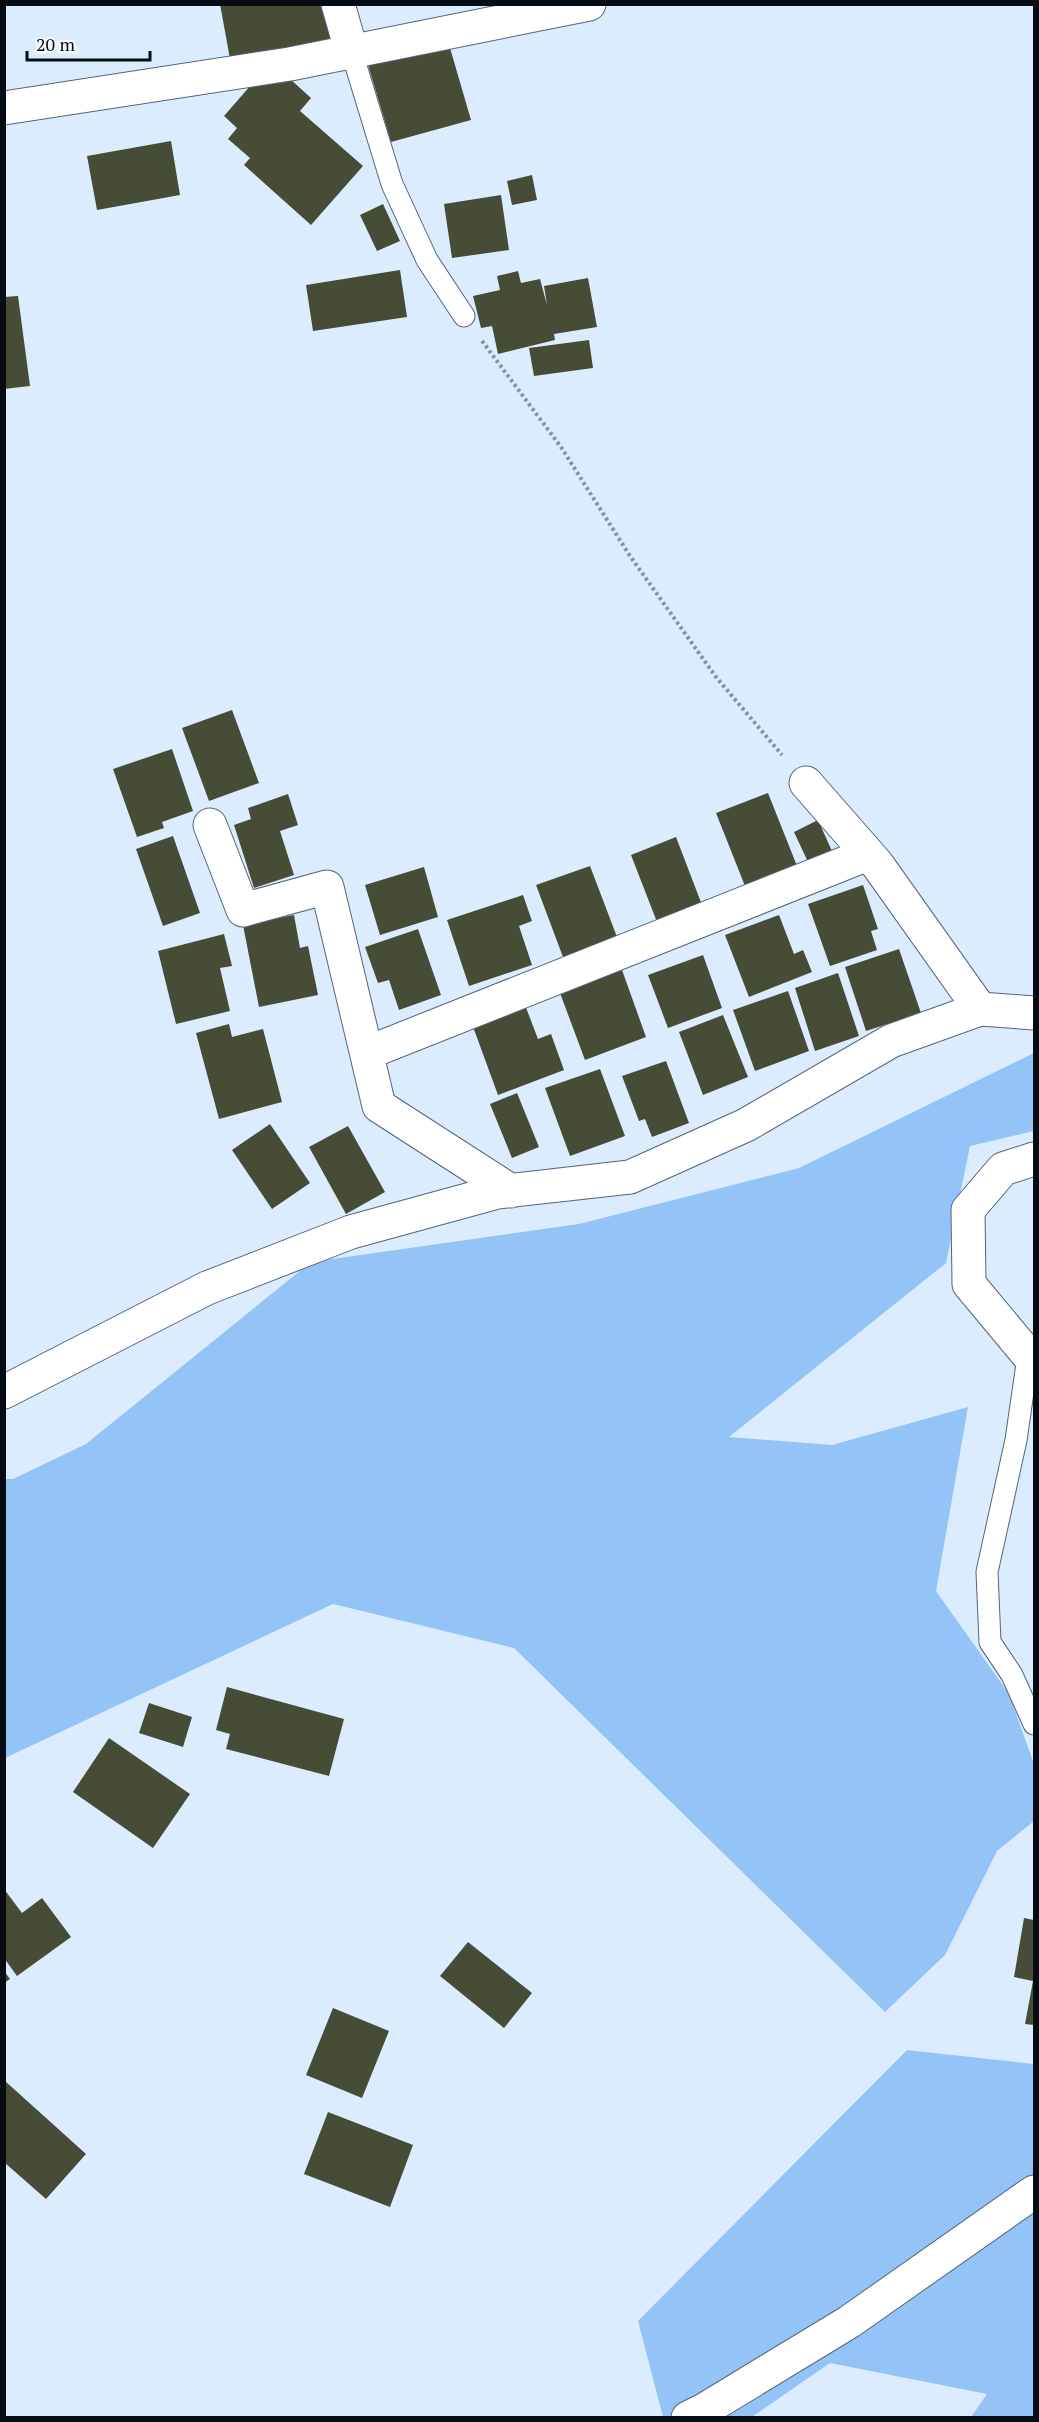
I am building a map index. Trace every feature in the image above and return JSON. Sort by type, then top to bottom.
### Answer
[{"type":"street","points":[[338,4],[352,53]]},
{"type":"street","points":[[4,108],[352,53],[589,4]]},
{"type":"street","points":[[806,783],[868,854],[980,1009]]},
{"type":"street","points":[[210,825],[243,910],[327,887],[379,1106],[511,1191]]},
{"type":"street","points":[[367,1053],[868,854]]},
{"type":"street","points":[[4,1392],[207,1288],[351,1232],[497,1192],[630,1177],[746,1125],[891,1041],[980,1009],[1035,1012]]},
{"type":"street","points":[[1031,1360],[969,1284],[968,1210],[1003,1169],[1035,1159]]},
{"type":"street","points":[[688,2418],[849,2322],[1035,2192]]},
{"type":"lane","points":[[352,53],[392,184],[427,260],[464,316]]},
{"type":"lane","points":[[1031,1360],[987,1572],[990,1642],[1012,1675],[1035,1724]]},
{"type":"path","points":[[464,316],[561,447],[630,556],[716,677],[806,783]]},
{"type":"shaded area","points":[[1034,1053],[1034,1131],[970,1146],[946,1263],[729,1437],[832,1445],[968,1407],[936,1591],[1009,1694],[1034,1764],[1034,1821],[997,1851],[945,1955],[885,2012],[514,1648],[333,1604],[5,1758],[4,1479],[13,1479],[86,1444],[311,1262],[579,1224],[799,1168]]},
{"type":"shaded area","points":[[907,2050],[1034,2064],[1034,2417],[971,2417],[987,2394],[830,2363],[752,2417],[663,2417],[638,2321]]},
{"type":"building","points":[[220,4],[326,4],[333,41],[230,59]]},
{"type":"building","points":[[448,41],[471,120],[391,142],[368,65]]},
{"type":"building","points":[[257,78],[289,78],[311,98],[300,111],[363,166],[311,225],[244,165],[250,158],[228,139],[237,128],[224,116]]},
{"type":"building","points":[[171,141],[180,195],[97,210],[87,156]]},
{"type":"building","points":[[532,175],[537,200],[512,205],[507,181]]},
{"type":"building","points":[[501,195],[509,250],[452,258],[444,204]]},
{"type":"building","points":[[383,204],[400,241],[377,251],[360,215]]},
{"type":"building","points":[[400,270],[407,317],[313,331],[306,285]]},
{"type":"building","points":[[518,271],[521,283],[540,279],[547,305],[544,286],[588,278],[597,327],[554,334],[555,340],[498,354],[492,326],[481,328],[473,296],[500,290],[497,276]]},
{"type":"building","points":[[18,296],[30,386],[4,389],[4,297]]},
{"type":"building","points":[[589,340],[593,368],[534,376],[529,348]]},
{"type":"building","points":[[232,710],[259,783],[209,801],[182,728]]},
{"type":"building","points":[[172,749],[193,811],[162,822],[164,828],[137,837],[113,769]]},
{"type":"building","points":[[768,793],[797,866],[745,886],[716,813]]},
{"type":"building","points":[[288,794],[298,825],[280,831],[294,875],[254,888],[234,825],[251,819],[248,808]]},
{"type":"building","points":[[818,820],[832,851],[808,862],[794,832]]},
{"type":"building","points":[[173,836],[200,913],[163,926],[136,849]]},
{"type":"building","points":[[676,837],[702,905],[657,922],[631,855]]},
{"type":"building","points":[[590,866],[617,937],[563,957],[536,885]]},
{"type":"building","points":[[424,867],[438,917],[380,935],[365,885]]},
{"type":"building","points":[[863,885],[878,929],[871,931],[877,950],[830,966],[808,904]]},
{"type":"building","points":[[523,895],[532,921],[519,926],[532,965],[469,986],[447,920]]},
{"type":"building","points":[[294,915],[300,948],[308,946],[318,995],[259,1007],[243,925]]},
{"type":"building","points":[[779,915],[794,954],[803,950],[812,972],[749,997],[725,935]]},
{"type":"building","points":[[418,929],[441,995],[399,1010],[389,980],[378,983],[365,947]]},
{"type":"building","points":[[224,934],[232,966],[220,968],[230,1011],[176,1024],[158,951]]},
{"type":"building","points":[[899,949],[921,1013],[866,1031],[845,967]]},
{"type":"building","points":[[703,955],[722,1008],[668,1028],[648,975]]},
{"type":"building","points":[[622,970],[646,1037],[585,1060],[560,993]]},
{"type":"building","points":[[838,973],[859,1036],[815,1051],[795,988]]},
{"type":"building","points":[[788,991],[809,1051],[755,1071],[733,1010]]},
{"type":"building","points":[[525,1005],[538,1039],[551,1034],[564,1070],[498,1095],[472,1024]]},
{"type":"building","points":[[723,1015],[748,1077],[703,1095],[679,1032]]},
{"type":"building","points":[[229,1024],[232,1037],[263,1029],[282,1102],[219,1119],[196,1033]]},
{"type":"building","points":[[666,1061],[689,1123],[652,1137],[645,1119],[639,1121],[622,1076]]},
{"type":"building","points":[[600,1069],[625,1136],[570,1156],[545,1088]]},
{"type":"building","points":[[517,1093],[539,1147],[512,1158],[490,1104]]},
{"type":"building","points":[[270,1124],[310,1183],[272,1209],[232,1150]]},
{"type":"building","points":[[348,1126],[385,1192],[346,1214],[309,1147]]},
{"type":"building","points":[[227,1687],[344,1719],[329,1776],[226,1749],[230,1734],[216,1730]]},
{"type":"building","points":[[149,1703],[192,1717],[183,1747],[139,1733]]},
{"type":"building","points":[[109,1738],[190,1794],[153,1848],[73,1792]]},
{"type":"building","points":[[4,1889],[22,1913],[42,1898],[71,1937],[17,1976],[4,1958]]},
{"type":"building","points":[[1024,1918],[1034,1920],[1034,2025],[1025,2024],[1033,1981],[1014,1977]]},
{"type":"building","points":[[468,1942],[532,1993],[504,2028],[440,1976]]},
{"type":"building","points":[[4,1971],[10,1979],[4,1983]]},
{"type":"building","points":[[333,2008],[389,2031],[362,2098],[306,2075]]},
{"type":"building","points":[[5,2081],[86,2154],[46,2199],[5,2163]]},
{"type":"building","points":[[328,2112],[413,2145],[390,2207],[304,2174]]}]
